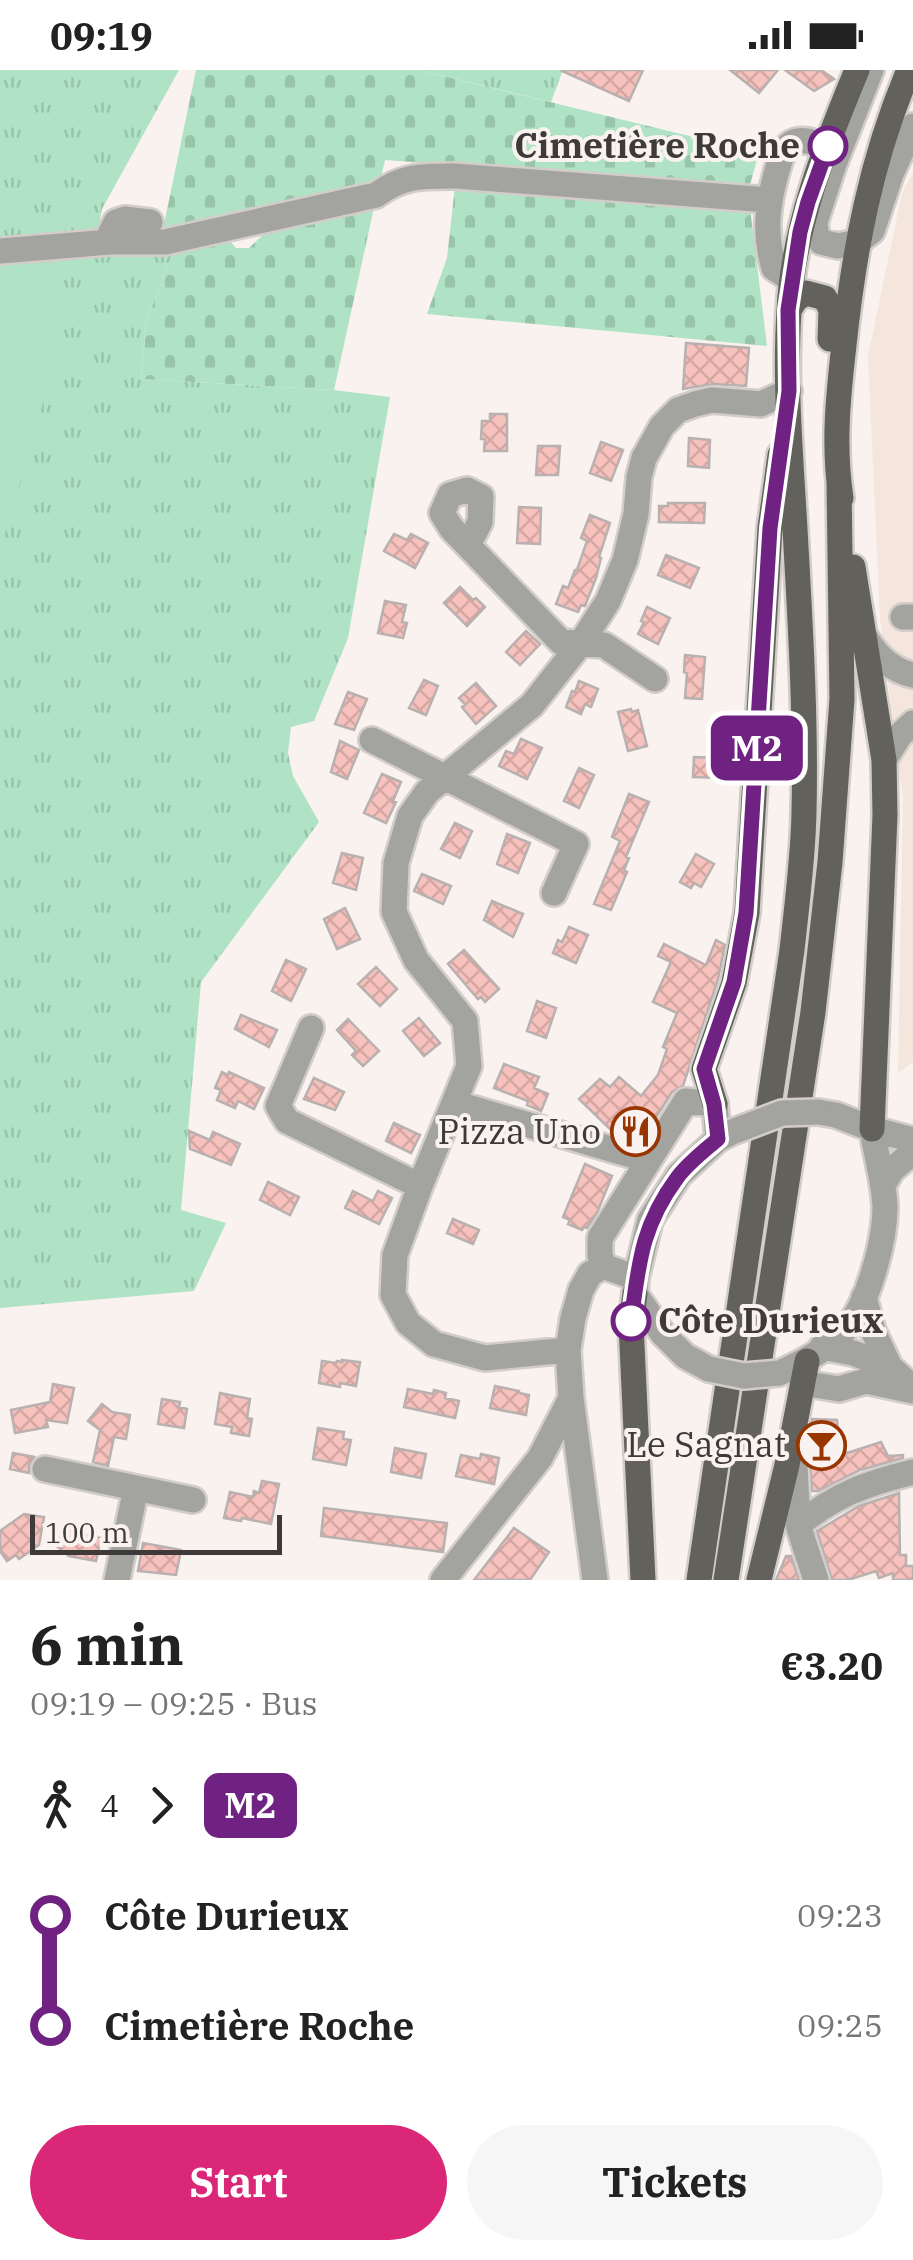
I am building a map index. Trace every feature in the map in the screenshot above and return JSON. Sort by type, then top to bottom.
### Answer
[{"type":"main road","points":[[699,1580],[800,874],[804,748],[788,310],[808,202],[857,70]]},
{"type":"main road","points":[[726,1580],[814,1012],[830,862],[842,699],[836,423],[852,272],[865,236],[873,173],[908,70]]},
{"type":"main road","points":[[788,310],[806,294],[824,298],[831,310],[825,424],[838,478],[884,760],[872,1130]]},
{"type":"main road","points":[[714,1104],[704,1069],[734,982],[746,913],[770,528],[789,391]]},
{"type":"main road","points":[[636,1286],[631,1324],[643,1580]]},
{"type":"main road","points":[[759,1580],[793,1433],[803,1366]]},
{"type":"street","points":[[871,70],[815,222],[821,242],[838,246],[865,236],[913,126]]},
{"type":"street","points":[[792,280],[774,268],[768,248],[769,200],[789,144],[800,140],[828,146]]},
{"type":"street","points":[[0,251],[165,242],[376,195],[402,178],[427,176],[769,200]]},
{"type":"street","points":[[110,242],[116,222],[150,222]]},
{"type":"street","points":[[568,1350],[521,1345],[485,1358],[434,1344],[408,1324],[393,1294],[394,1255],[469,1066],[466,1021],[416,960],[394,912],[396,863],[410,816],[428,792],[532,705],[608,601],[636,514],[644,458],[662,426],[678,410],[695,404],[712,400],[761,404],[789,391]]},
{"type":"street","points":[[468,544],[561,642],[604,645],[656,679]]},
{"type":"street","points":[[863,633],[874,653],[913,676]]},
{"type":"street","points":[[884,760],[913,723]]},
{"type":"street","points":[[372,740],[576,844],[554,894]]},
{"type":"street","points":[[311,1028],[278,1106],[287,1121],[420,1186]]},
{"type":"street","points":[[595,1580],[570,1398],[568,1350],[581,1290],[596,1270],[600,1238],[686,1101],[714,1104],[725,1136]]},
{"type":"street","points":[[454,1103],[648,1160]]},
{"type":"street","points":[[636,1286],[650,1220],[679,1175],[725,1136],[782,1113],[818,1112],[913,1140]]},
{"type":"street","points":[[803,1366],[846,1330],[876,1266],[885,1209],[872,1130]]},
{"type":"street","points":[[883,1185],[892,1170],[913,1152]]},
{"type":"street","points":[[596,1270],[636,1286],[662,1334],[685,1356],[709,1369],[744,1376],[853,1354],[890,1367]]},
{"type":"street","points":[[864,1297],[873,1331],[890,1367],[913,1390]]},
{"type":"street","points":[[803,1366],[839,1388],[866,1382],[913,1390]]},
{"type":"street","points":[[444,1580],[540,1458],[570,1398]]},
{"type":"street","points":[[793,1433],[798,1524],[816,1580]]},
{"type":"street","points":[[44,1469],[193,1500]]},
{"type":"street","points":[[798,1524],[826,1503],[872,1483],[913,1472]]},
{"type":"street","points":[[117,1580],[136,1488]]},
{"type":"shaded area","points":[[913,173],[913,1062],[898,1073],[903,799],[880,619],[868,356],[902,193]]},
{"type":"green space","points":[[0,70],[179,70],[102,209],[94,255],[175,247],[146,323],[141,379],[390,397],[348,638],[314,721],[291,727],[288,753],[293,776],[319,822],[201,982],[181,1210],[226,1223],[194,1291],[0,1308]]},
{"type":"green space","points":[[196,70],[419,70],[759,153],[749,188],[385,160],[379,186],[162,234]]},
{"type":"green space","points":[[419,70],[563,70],[551,102]]},
{"type":"green space","points":[[455,186],[750,208],[767,346],[427,314],[447,258]]},
{"type":"green space","points":[[375,203],[334,390],[141,379],[146,323],[175,247],[225,236],[236,248],[249,248],[272,226]]},
{"type":"green space","points":[[0,273],[75,293],[2,544],[0,544]]},
{"type":"building","points":[[560,70],[643,70],[629,101]]},
{"type":"building","points":[[730,70],[778,70],[759,93]]},
{"type":"building","points":[[785,70],[821,70],[834,79],[814,91]]},
{"type":"building","points":[[686,343],[749,348],[746,386],[713,384],[683,389]]},
{"type":"building","points":[[490,414],[507,414],[507,451],[484,451],[482,421],[490,421]]},
{"type":"building","points":[[689,438],[710,440],[709,468],[688,466]]},
{"type":"building","points":[[601,442],[623,450],[611,481],[590,473]]},
{"type":"building","points":[[538,446],[560,446],[558,475],[536,475]]},
{"type":"building","points":[[705,503],[704,523],[659,522],[659,506]]},
{"type":"building","points":[[519,507],[541,508],[540,544],[517,543]]},
{"type":"building","points":[[590,515],[610,523],[596,578],[585,606],[581,605],[578,612],[556,604],[563,586],[568,588],[577,570],[587,541],[581,538]]},
{"type":"building","points":[[394,534],[407,540],[411,534],[428,543],[415,568],[384,551]]},
{"type":"building","points":[[666,555],[699,568],[690,588],[658,575]]},
{"type":"building","points":[[460,587],[485,607],[467,626],[444,603]]},
{"type":"building","points":[[385,601],[406,605],[403,638],[378,633]]},
{"type":"building","points":[[647,607],[670,618],[658,644],[638,634]]},
{"type":"building","points":[[526,631],[540,644],[520,665],[506,652]]},
{"type":"building","points":[[685,655],[705,657],[702,699],[685,698]]},
{"type":"building","points":[[424,680],[438,686],[426,715],[409,708]]},
{"type":"building","points":[[579,681],[598,689],[591,707],[585,704],[581,714],[566,707]]},
{"type":"building","points":[[476,683],[496,706],[476,724],[459,698]]},
{"type":"building","points":[[348,692],[367,699],[354,730],[335,724]]},
{"type":"building","points":[[638,710],[647,746],[628,751],[618,712]]},
{"type":"building","points":[[521,739],[542,748],[527,779],[499,766],[506,751],[514,754]]},
{"type":"building","points":[[340,741],[359,750],[347,779],[331,772]]},
{"type":"building","points":[[694,757],[721,758],[720,778],[693,777]]},
{"type":"building","points":[[579,768],[594,775],[579,808],[564,801]]},
{"type":"building","points":[[382,774],[401,782],[386,823],[364,813]]},
{"type":"building","points":[[629,794],[649,802],[626,857],[627,872],[611,910],[594,904],[620,841],[612,837]]},
{"type":"building","points":[[455,823],[472,831],[460,858],[441,849]]},
{"type":"building","points":[[507,834],[530,843],[518,873],[497,864]]},
{"type":"building","points":[[342,853],[363,858],[356,890],[333,883]]},
{"type":"building","points":[[696,854],[714,864],[701,887],[694,883],[691,888],[680,882]]},
{"type":"building","points":[[422,874],[451,886],[443,904],[414,891]]},
{"type":"building","points":[[492,901],[523,914],[513,937],[484,920]]},
{"type":"building","points":[[345,908],[360,939],[337,949],[324,919]]},
{"type":"building","points":[[569,927],[588,935],[576,963],[553,953]]},
{"type":"building","points":[[716,940],[725,945],[718,979],[683,1086],[672,1092],[641,1141],[615,1134],[579,1099],[600,1079],[610,1087],[619,1077],[641,1096],[658,1075],[667,1049],[663,1047],[677,1013],[653,1002],[671,962],[658,956],[664,944],[706,965]]},
{"type":"building","points":[[464,950],[499,989],[485,1002],[448,964]]},
{"type":"building","points":[[286,960],[306,969],[291,1001],[272,991]]},
{"type":"building","points":[[376,967],[397,989],[380,1006],[358,984]]},
{"type":"building","points":[[537,1001],[556,1008],[546,1038],[527,1031]]},
{"type":"building","points":[[241,1015],[277,1030],[269,1047],[235,1029]]},
{"type":"building","points":[[419,1018],[440,1043],[424,1056],[403,1031]]},
{"type":"building","points":[[348,1019],[379,1051],[363,1066],[352,1055],[356,1051],[337,1030]]},
{"type":"building","points":[[504,1064],[539,1077],[534,1088],[548,1094],[541,1111],[527,1105],[528,1101],[494,1088]]},
{"type":"building","points":[[222,1072],[264,1088],[254,1109],[238,1101],[235,1108],[217,1100],[221,1090],[215,1088]]},
{"type":"building","points":[[314,1078],[344,1092],[335,1110],[304,1099]]},
{"type":"building","points":[[394,1123],[420,1135],[411,1153],[386,1141]]},
{"type":"building","points":[[189,1131],[210,1140],[213,1132],[240,1144],[231,1165],[190,1149]]},
{"type":"building","points":[[585,1164],[612,1176],[597,1213],[582,1230],[563,1217]]},
{"type":"building","points":[[268,1182],[299,1197],[290,1215],[260,1200]]},
{"type":"building","points":[[353,1191],[373,1201],[378,1191],[392,1198],[379,1224],[345,1208]]},
{"type":"building","points":[[453,1219],[479,1230],[473,1244],[447,1233]]},
{"type":"building","points":[[322,1361],[360,1362],[356,1386],[319,1383]]},
{"type":"building","points":[[53,1384],[74,1388],[67,1423],[46,1420],[48,1427],[15,1433],[11,1410],[50,1402]]},
{"type":"building","points":[[495,1386],[529,1395],[526,1415],[490,1408]]},
{"type":"building","points":[[408,1389],[433,1394],[434,1390],[459,1401],[455,1418],[404,1407]]},
{"type":"building","points":[[220,1393],[250,1399],[249,1436],[231,1433],[232,1427],[215,1424]]},
{"type":"building","points":[[162,1399],[180,1402],[179,1407],[187,1409],[184,1428],[158,1424]]},
{"type":"building","points":[[102,1404],[112,1412],[130,1415],[126,1439],[114,1437],[108,1466],[93,1462],[100,1430],[88,1421]]},
{"type":"building","points":[[812,1419],[837,1420],[841,1455],[881,1442],[888,1456],[903,1458],[860,1470],[812,1491],[808,1441]]},
{"type":"building","points":[[318,1428],[344,1432],[343,1439],[351,1440],[346,1465],[313,1459]]},
{"type":"building","points":[[395,1448],[426,1454],[421,1478],[391,1472]]},
{"type":"building","points":[[13,1453],[34,1457],[29,1473],[10,1469]]},
{"type":"building","points":[[481,1454],[499,1458],[494,1484],[456,1476],[461,1455],[480,1459]]},
{"type":"building","points":[[262,1481],[279,1484],[271,1524],[224,1518],[230,1492],[253,1497],[254,1491],[259,1493]]},
{"type":"building","points":[[899,1493],[900,1555],[906,1555],[906,1566],[913,1566],[913,1580],[893,1580],[893,1573],[879,1578],[876,1571],[848,1580],[832,1580],[817,1531],[859,1506]]},
{"type":"building","points":[[324,1508],[447,1523],[443,1552],[321,1536]]},
{"type":"building","points":[[24,1514],[44,1517],[39,1545],[19,1559],[16,1555],[7,1561],[0,1551],[0,1531]]},
{"type":"building","points":[[70,1526],[79,1534],[101,1538],[96,1561],[69,1556],[54,1544]]},
{"type":"building","points":[[514,1528],[549,1552],[530,1580],[474,1580]]},
{"type":"building","points":[[143,1543],[181,1550],[176,1575],[138,1571]]},
{"type":"building","points":[[786,1556],[791,1556],[799,1580],[776,1580]]},
{"type":"bus line","name":"M2","points":[[631,1321],[638,1264],[650,1220],[679,1175],[718,1139],[704,1069],[734,982],[746,913],[770,528],[789,391],[788,310],[800,232],[828,146]]},
{"type":"place","name":"Cimetière Roche","points":[[828,146]]},
{"type":"place","name":"Pizza Uno","points":[[636,1132]]},
{"type":"place","name":"Côte Durieux","points":[[631,1321]]},
{"type":"place","name":"Le Sagnat","points":[[821,1445]]}]
